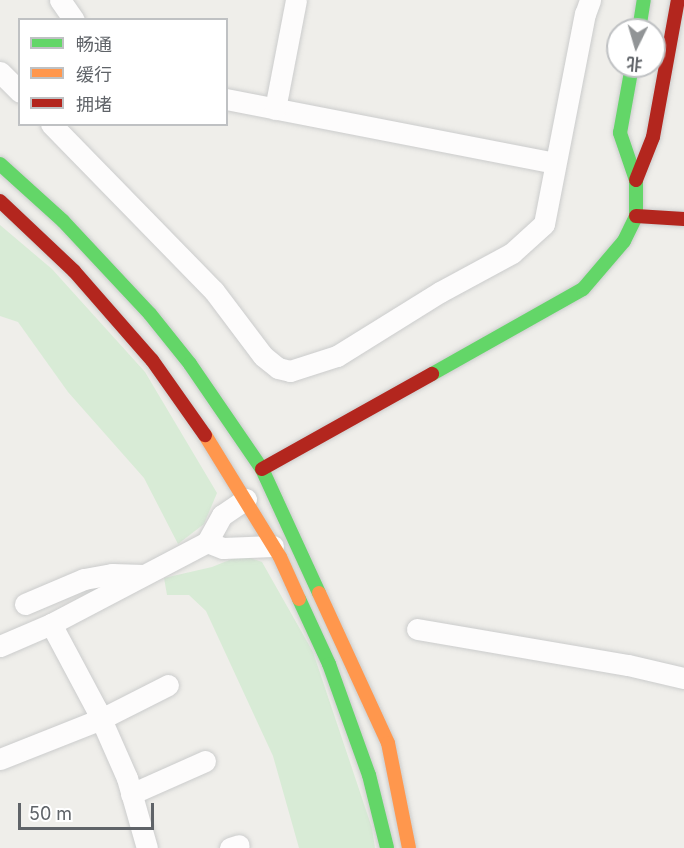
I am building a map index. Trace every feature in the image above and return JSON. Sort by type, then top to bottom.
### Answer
[{"type":"street","points":[[60,0],[73,18]]},
{"type":"street","points":[[275,109],[296,0]]},
{"type":"street","points":[[53,126],[214,291],[263,356],[278,368],[291,371],[338,357],[440,292],[512,253],[544,224],[554,163],[585,14],[590,0]]},
{"type":"street","points":[[641,18],[644,0]]},
{"type":"street","points":[[636,180],[653,137],[678,0]]},
{"type":"street","points":[[0,72],[18,90]]},
{"type":"street","points":[[262,469],[583,289],[624,241],[636,216],[636,180],[620,133],[630,78]]},
{"type":"street","points":[[228,99],[554,163]]},
{"type":"street","points":[[0,164],[63,221],[150,314],[227,415],[262,469],[388,743],[409,848]]},
{"type":"street","points":[[0,201],[74,271],[152,360],[220,456],[246,499],[273,546],[329,664],[369,775],[387,848]]},
{"type":"street","points":[[636,216],[684,219]]},
{"type":"street","points":[[0,646],[51,624],[207,542],[222,515],[246,499]]},
{"type":"street","points":[[207,542],[223,548],[273,546]]},
{"type":"street","points":[[25,604],[84,579],[112,574],[144,575]]},
{"type":"street","points":[[51,624],[101,719],[131,794],[147,848]]},
{"type":"street","points":[[417,629],[628,665],[684,678]]},
{"type":"street","points":[[0,759],[101,719],[168,685]]},
{"type":"street","points":[[131,794],[205,761]]},
{"type":"green space","points":[[0,225],[52,269],[145,372],[217,493],[204,524],[178,544],[144,478],[68,392],[18,322],[0,316]]},
{"type":"green space","points":[[242,555],[262,562],[313,652],[372,828],[375,848],[299,848],[273,756],[206,611],[189,595],[167,595],[164,578],[212,567]]},
{"type":"traffic: fast","points":[[641,18],[644,0]]},
{"type":"traffic: fast","points":[[432,374],[583,289],[624,241],[636,216],[636,180],[620,133],[630,78]]},
{"type":"traffic: fast","points":[[0,164],[63,221],[150,314],[190,364],[262,469],[319,593]]},
{"type":"traffic: fast","points":[[299,599],[329,664],[369,775],[387,848]]},
{"type":"traffic: slow","points":[[205,435],[280,557],[299,599]]},
{"type":"traffic: slow","points":[[319,593],[388,743],[409,848]]},
{"type":"traffic: jam","points":[[636,180],[653,137],[678,0]]},
{"type":"traffic: jam","points":[[0,201],[74,271],[152,360],[205,435]]},
{"type":"traffic: jam","points":[[636,216],[684,219]]},
{"type":"traffic: jam","points":[[262,469],[432,374]]}]
